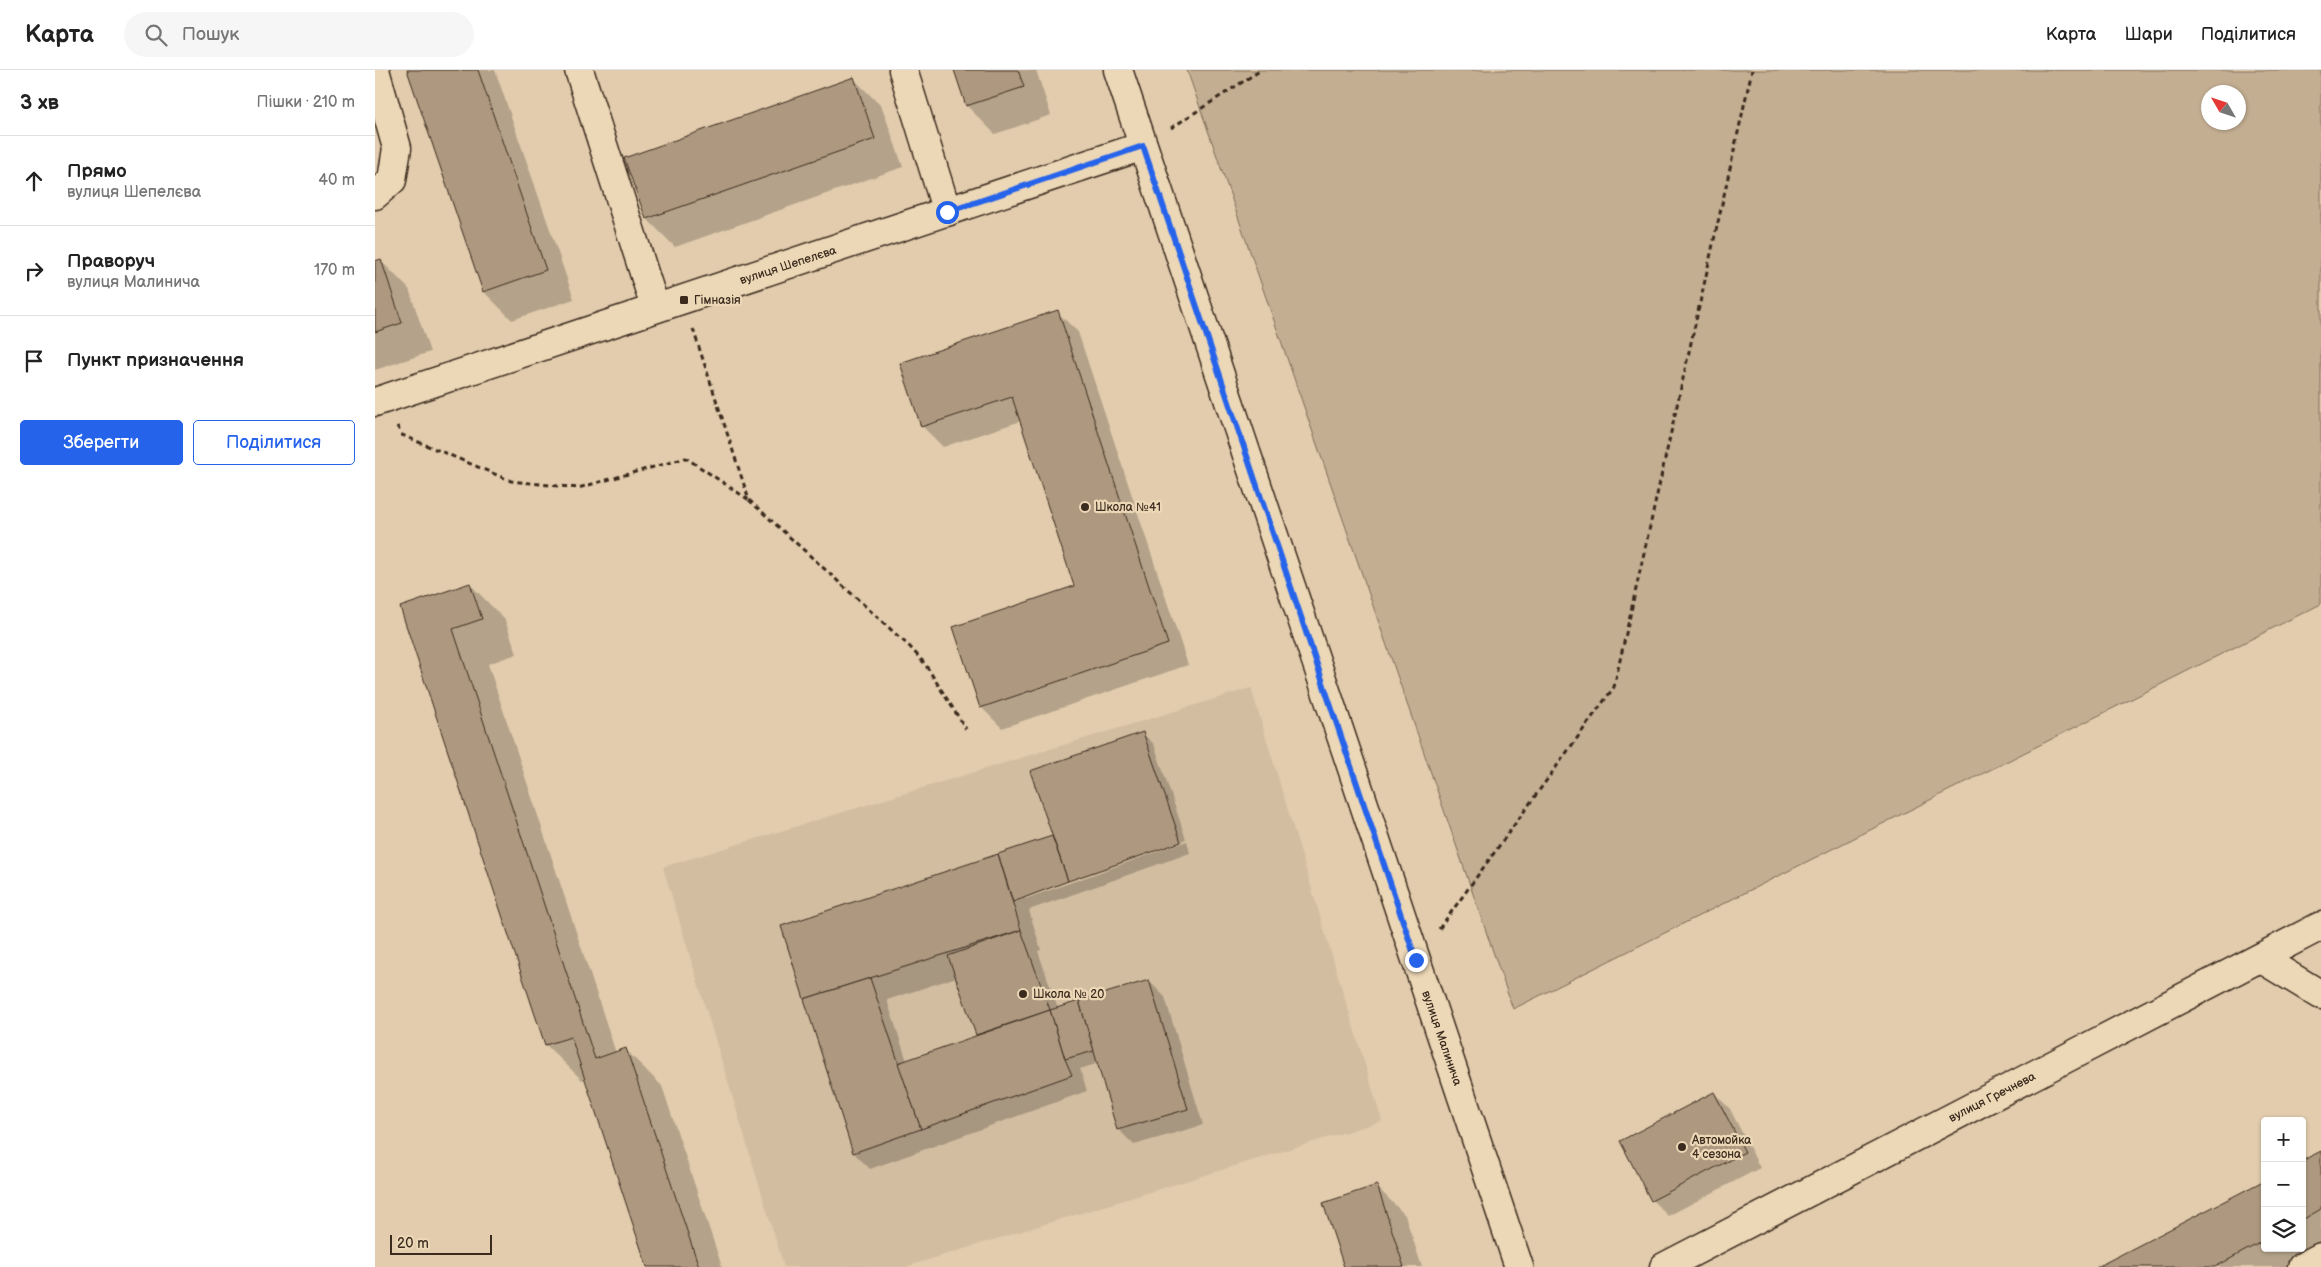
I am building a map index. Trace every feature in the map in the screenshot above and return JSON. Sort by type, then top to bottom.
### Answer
[{"type":"street","points":[[375,70],[397,148],[392,180],[375,195]]},
{"type":"street","points":[[903,70],[947,212]]},
{"type":"street","name":"вулиця Малинича","points":[[1118,70],[1519,1267]]},
{"type":"street","points":[[584,71],[655,307]]},
{"type":"street","name":"вулиця Шепелєва","points":[[378,401],[655,307],[683,300],[1143,146]]},
{"type":"street","name":"вулиця Гречнева","points":[[1664,1267],[2321,926]]},
{"type":"street","points":[[2260,958],[2321,995]]},
{"type":"street","points":[[2302,1267],[2321,1256]]},
{"type":"path","points":[[1143,146],[1261,70]]},
{"type":"path","points":[[1416,960],[1614,687],[1752,70]]},
{"type":"path","points":[[683,300],[749,500]]},
{"type":"path","points":[[378,401],[403,435],[511,481],[578,488],[686,458],[749,500],[910,647],[925,664],[967,729]]},
{"type":"shaded area","points":[[1187,70],[2321,70],[2321,604],[1513,1009]]},
{"type":"shaded area","name":"Школа № 20","points":[[1251,688],[1382,1121],[905,1267],[784,1267],[663,867]]},
{"type":"building","points":[[407,70],[478,70],[546,270],[483,292]]},
{"type":"building","points":[[954,70],[1018,70],[1024,87],[966,106]]},
{"type":"building","points":[[854,77],[875,139],[646,219],[624,158]]},
{"type":"building","points":[[381,259],[402,323],[375,332],[375,261]]},
{"type":"building","name":"Школа №41","points":[[1058,310],[1168,644],[980,708],[953,627],[1074,586],[1012,397],[921,427],[900,363]]},
{"type":"building","points":[[470,583],[482,619],[453,629],[595,1059],[626,1048],[699,1267],[647,1267],[571,1037],[545,1045],[400,607]]},
{"type":"building","points":[[1143,732],[1181,842],[1068,881],[1030,771]]},
{"type":"building","points":[[1052,836],[1068,881],[1013,902],[998,854]]},
{"type":"building","points":[[998,854],[1021,930],[804,999],[781,926]]},
{"type":"building","points":[[1021,930],[1050,1010],[976,1035],[948,956]]},
{"type":"building","points":[[870,978],[921,1129],[853,1153],[804,999]]},
{"type":"building","points":[[1149,980],[1188,1109],[1117,1130],[1079,1001]]},
{"type":"building","points":[[1079,1001],[1094,1051],[1065,1059],[1050,1010]]},
{"type":"building","points":[[1050,1010],[1065,1059],[1072,1075],[921,1129],[898,1063]]},
{"type":"building","name":"Автомойка 4 сезона","points":[[1714,1092],[1745,1152],[1651,1201],[1620,1141]]},
{"type":"building","points":[[2321,1151],[2321,1209],[2306,1218],[2306,1162],[2306,1159]]},
{"type":"building","points":[[2261,1182],[2261,1242],[2215,1267],[2097,1267]]},
{"type":"building","points":[[1377,1185],[1404,1267],[1344,1267],[1323,1203]]},
{"type":"place","name":"Гімназія","points":[[684,300]]},
{"type":"place","name":"Школа №41","points":[[1085,507]]},
{"type":"place","name":"Школа № 20","points":[[1023,994]]},
{"type":"place","name":"Автомойка 4 сезона","points":[[1682,1147]]},
{"type":"route","points":[[947,212],[1143,146],[1416,960]]}]
